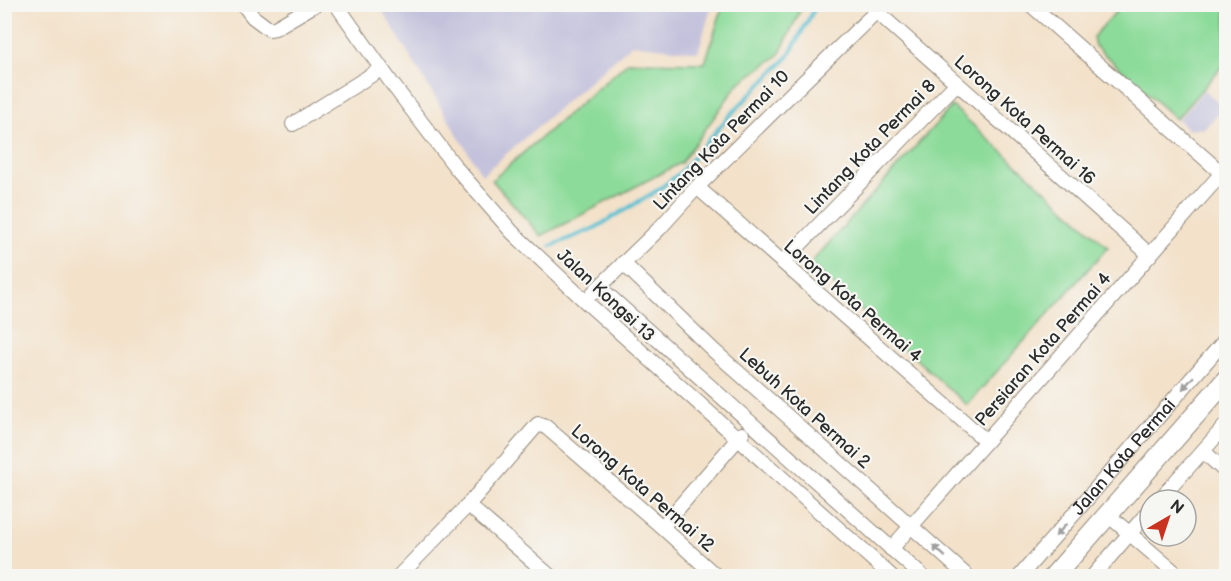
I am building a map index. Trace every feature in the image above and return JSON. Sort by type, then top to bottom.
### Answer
[{"type":"main road","name":"Jalan Kota Permai","points":[[1054,576],[1227,380]]},
{"type":"street","points":[[243,4],[253,17],[269,29],[275,28],[316,4]]},
{"type":"street","name":"Jalan Kongsi 13","points":[[336,4],[381,69],[457,169],[512,232],[585,301],[891,576]]},
{"type":"street","points":[[1030,4],[1224,175]]},
{"type":"street","name":"Lorong Kota Permai 16","points":[[880,8],[957,83],[1150,255]]},
{"type":"street","name":"Lintang Kota Permai 10","points":[[585,301],[659,229],[697,187],[880,8]]},
{"type":"street","points":[[293,124],[381,69]]},
{"type":"street","name":"Lintang Kota Permai 8","points":[[783,262],[957,83]]},
{"type":"street","name":"Persiaran Kota Permai 4","points":[[891,549],[1150,255],[1224,175]]},
{"type":"street","name":"Lorong Kota Permai 4","points":[[697,187],[986,441]]},
{"type":"street","name":"Lebuh Kota Permai 2","points":[[623,263],[714,350],[967,576]]},
{"type":"street","points":[[599,287],[922,576]]},
{"type":"street","name":"Jalan Kota Permai","points":[[1020,576],[1227,339]]},
{"type":"street","points":[[662,527],[750,423]]},
{"type":"street","name":"Lorong Kota Permai 12","points":[[468,505],[538,424],[546,427],[662,527],[700,571],[716,576]]},
{"type":"street","points":[[1170,488],[1227,425]]},
{"type":"street","points":[[1203,451],[1227,472]]},
{"type":"street","points":[[1124,457],[1144,475]]},
{"type":"street","points":[[399,576],[468,505],[550,576]]},
{"type":"street","points":[[1108,515],[1179,576]]},
{"type":"street","points":[[1093,576],[1138,524]]},
{"type":"shaded area","points":[[379,5],[712,5],[698,52],[632,44],[482,175]]},
{"type":"shaded area","points":[[1204,90],[1224,107],[1205,128],[1189,130],[1178,120]]},
{"type":"green space","points":[[723,5],[803,5],[779,55],[738,84],[681,163],[541,236],[492,180],[628,62],[705,63]]},
{"type":"green space","points":[[1122,5],[1210,5],[1213,7],[1226,5],[1226,62],[1176,119],[1095,46],[1093,37]]},
{"type":"green space","points":[[952,106],[1108,247],[967,405],[810,264]]},
{"type":"waterway","points":[[551,246],[595,228],[658,190],[681,172],[731,114],[788,57],[817,4]]}]
